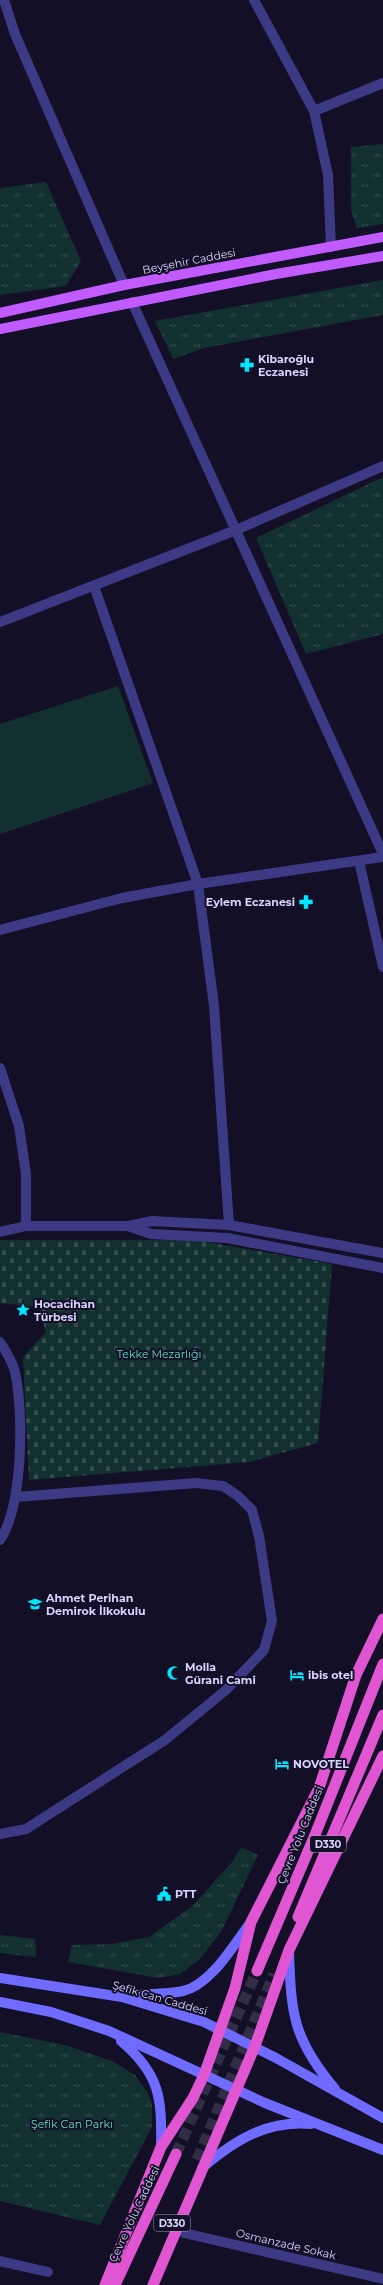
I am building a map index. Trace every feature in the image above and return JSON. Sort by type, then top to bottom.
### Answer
[{"type":"highway","points":[[105,2285],[161,2147],[193,2098],[204,2075],[235,1988],[251,1922],[319,1788],[356,1675],[383,1619]]},
{"type":"highway","name":"Çevre Yolu Caddesi","points":[[257,1971],[315,1835],[383,1664]]},
{"type":"highway","name":"D330","points":[[274,1974],[383,1715]]},
{"type":"highway","points":[[153,2285],[199,2165],[236,2090],[255,2046],[289,1950],[383,1756]]},
{"type":"highway","name":"Çevre Yolu Caddesi","points":[[115,2285],[176,2154]]},
{"type":"highway","name":"D330","points":[[146,2285],[199,2165]]},
{"type":"main road","name":"Beyşehir Caddesi","points":[[0,313],[124,285],[383,238]]},
{"type":"main road","points":[[0,328],[383,256]]},
{"type":"main road","points":[[115,1996],[184,1991],[199,1985],[213,1972],[251,1922]]},
{"type":"main road","points":[[289,1950],[290,1988],[294,2019],[304,2044],[317,2067],[341,2095]]},
{"type":"main road","name":"Şefik Can Caddesi","points":[[0,1978],[115,1996],[221,2029],[283,2061],[383,2118]]},
{"type":"main road","points":[[0,2002],[51,2012],[109,2031],[265,2103],[326,2126],[383,2150]]},
{"type":"main road","points":[[109,2031],[139,2056],[155,2082],[162,2112],[161,2147]]},
{"type":"main road","points":[[199,2165],[255,2131],[277,2124],[296,2122],[326,2126]]},
{"type":"street","points":[[4,0],[14,34],[124,285]]},
{"type":"street","points":[[254,0],[314,112],[328,175],[331,247]]},
{"type":"street","points":[[314,112],[383,83]]},
{"type":"street","points":[[132,302],[383,854]]},
{"type":"street","points":[[0,622],[236,530],[383,466]]},
{"type":"street","points":[[94,586],[198,884],[214,1006],[229,1225]]},
{"type":"street","points":[[0,930],[122,898],[198,884],[383,857]]},
{"type":"street","points":[[359,861],[383,967]]},
{"type":"street","points":[[0,1068],[20,1126],[26,1174],[26,1226]]},
{"type":"street","points":[[0,1232],[26,1226],[128,1226],[152,1221],[229,1225],[383,1253]]},
{"type":"street","points":[[128,1226],[151,1234],[227,1238],[383,1268]]},
{"type":"street","points":[[0,1342],[10,1358],[18,1389],[20,1434],[16,1496],[7,1530],[0,1540]]},
{"type":"street","points":[[0,1834],[26,1829],[165,1740],[226,1690],[264,1650],[272,1621],[259,1536],[252,1510],[238,1496],[223,1486],[196,1483],[16,1496]]},
{"type":"street","name":"Osmanzade Sokak","points":[[184,2233],[383,2279]]},
{"type":"street","points":[[0,2261],[48,2272]]},
{"type":"green space","points":[[383,144],[383,224],[357,228],[351,210],[351,147]]},
{"type":"green space","points":[[46,182],[81,261],[66,286],[0,295],[0,188]]},
{"type":"green space","points":[[383,280],[383,315],[204,348],[173,359],[155,321]]},
{"type":"green space","points":[[383,477],[383,634],[306,654],[256,538]]},
{"type":"green space","points":[[118,686],[153,783],[0,834],[0,724]]},
{"type":"green space","name":"Tekke Mezarlığı","points":[[0,1240],[195,1240],[332,1264],[318,1443],[249,1462],[29,1480],[23,1357],[46,1332],[39,1307],[0,1303]]},
{"type":"green space","points":[[241,1847],[258,1855],[221,1932],[199,1960],[180,1974],[158,1978],[68,1962],[72,1945],[112,1944],[149,1937],[191,1907],[233,1861]]},
{"type":"green space","points":[[0,1935],[35,1939],[36,1957],[0,1953]]},
{"type":"green space","name":"Şefik Can Parkı","points":[[0,2032],[65,2045],[112,2061],[135,2075],[148,2093],[152,2104],[152,2127],[100,2225],[0,2201]]},
{"type":"tunnel","points":[[176,2154],[257,1971]]},
{"type":"tunnel","points":[[197,2160],[274,1974]]},
{"type":"place","name":"Kibaroğlu Eczanesi","points":[[247,365]]},
{"type":"place","name":"Eylem Eczanesi","points":[[306,902]]},
{"type":"place","name":"Hocacihan Türbesi","points":[[23,1310]]},
{"type":"place","name":"Ahmet Perihan Demirok İlkokulu","points":[[35,1604]]},
{"type":"place","name":"Molla Gürani Cami","points":[[174,1673]]},
{"type":"place","name":"ibis otel","points":[[297,1675]]},
{"type":"place","name":"NOVOTEL","points":[[282,1764]]},
{"type":"place","name":"PTT","points":[[164,1894]]}]
